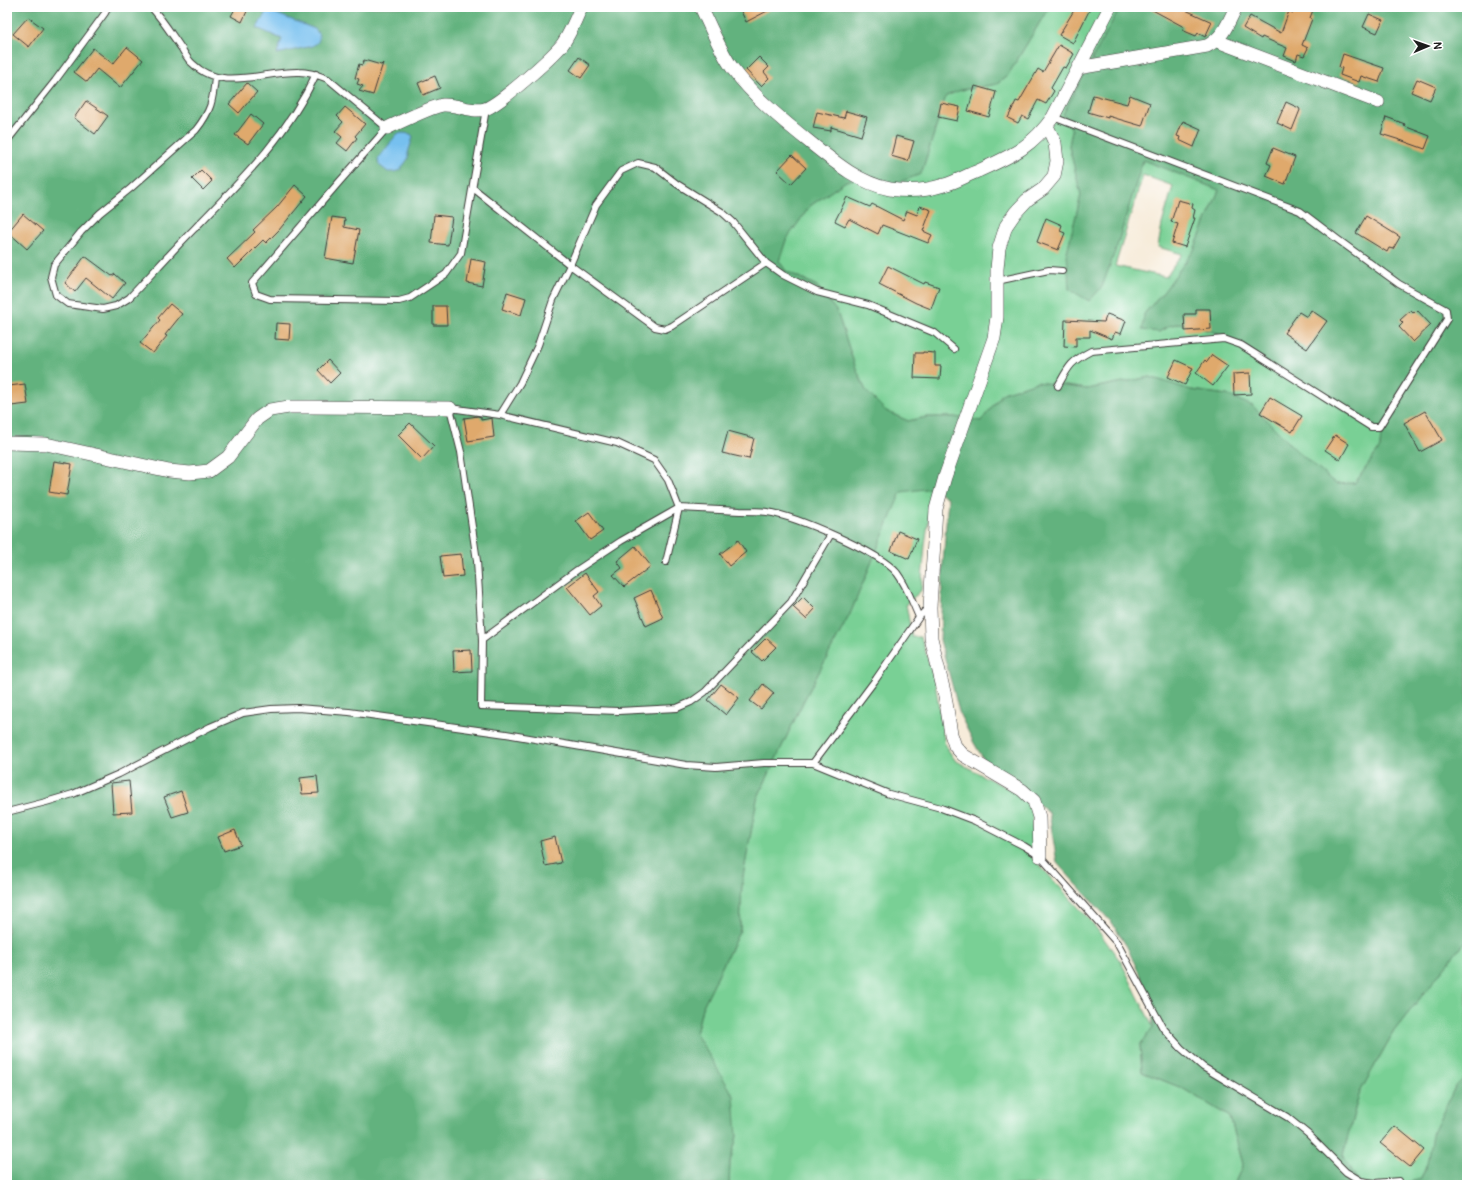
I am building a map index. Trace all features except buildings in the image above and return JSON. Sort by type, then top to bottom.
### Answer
[{"type":"street","points":[[387,128],[442,105],[475,111],[486,108],[520,84],[562,44],[581,7]]},
{"type":"street","points":[[701,7],[732,68],[749,88],[777,116],[841,167],[867,182],[890,189],[912,190],[945,185],[1010,157],[1027,146],[1050,122],[1110,7]]},
{"type":"street","points":[[1078,68],[1207,46],[1217,40],[1236,7]]},
{"type":"street","points":[[1217,40],[1378,102]]},
{"type":"street","points":[[1040,856],[1039,817],[1034,801],[1022,790],[964,755],[955,746],[950,734],[945,696],[931,638],[930,607],[936,509],[945,476],[994,338],[997,317],[999,248],[1006,226],[1015,213],[1026,200],[1043,189],[1054,176],[1057,161],[1055,143],[1050,122]]},
{"type":"street","points":[[7,444],[46,444],[169,471],[190,473],[209,471],[228,457],[257,419],[270,410],[289,407],[450,408]]},
{"type":"lane","points":[[7,141],[55,81],[108,7]]},
{"type":"lane","points":[[151,7],[192,64],[209,75],[236,78],[281,72],[316,74],[328,79],[387,128],[252,283],[256,294],[270,299],[399,301],[410,298],[446,274],[461,253],[486,108]]},
{"type":"lane","points":[[215,76],[213,100],[204,120],[196,130],[131,188],[100,212],[81,232],[54,265],[51,277],[56,295],[68,304],[103,310],[116,306],[129,298],[263,156],[290,121],[306,97],[316,74]]},
{"type":"lane","points":[[1050,122],[1300,211],[1399,284],[1446,310],[1447,319],[1379,427],[1371,427],[1241,345],[1224,339],[1091,351],[1070,364],[1058,386]]},
{"type":"lane","points":[[500,415],[520,383],[538,345],[553,300],[596,205],[621,171],[638,163],[655,167],[677,184],[722,212],[733,222],[766,263],[783,275],[817,292],[868,305],[934,333],[954,349]]},
{"type":"lane","points":[[473,188],[570,265],[655,327],[665,329],[672,326],[766,263]]},
{"type":"lane","points":[[997,281],[1049,270],[1062,271]]},
{"type":"lane","points":[[666,562],[679,508],[668,480],[654,460],[617,443],[500,415],[450,408],[461,452],[477,561],[482,640],[481,706],[618,711],[677,708],[691,702],[705,692],[791,602],[831,534]]},
{"type":"lane","points":[[482,640],[578,570],[621,541],[679,508],[767,512],[797,521],[831,534],[880,558],[891,567],[898,574],[906,588],[919,617]]},
{"type":"lane","points":[[813,763],[876,679],[919,617],[930,607]]},
{"type":"lane","points":[[7,812],[73,794],[119,774],[210,727],[243,713],[271,709],[298,708],[349,712],[506,734],[686,765],[716,767],[764,763],[813,763],[889,794],[941,808],[974,821],[1005,836],[1040,856],[1117,943],[1163,1028],[1181,1048],[1203,1067],[1287,1117],[1308,1134],[1346,1172],[1361,1181],[1375,1183],[1400,1181]]},
{"type":"green space","points":[[7,7],[1049,7],[1008,75],[997,84],[961,90],[946,96],[921,174],[892,185],[865,176],[846,181],[810,206],[786,240],[779,261],[786,271],[817,286],[837,312],[855,366],[866,391],[886,411],[908,421],[927,417],[954,417],[981,421],[1003,393],[1037,382],[1087,389],[1150,377],[1191,390],[1227,395],[1253,406],[1297,451],[1336,484],[1355,483],[1380,448],[1381,433],[1222,334],[1179,323],[1169,326],[1159,332],[1142,330],[1144,314],[1165,290],[1194,250],[1219,190],[1143,160],[1117,246],[1102,287],[1089,301],[1069,289],[1067,252],[1081,195],[1069,146],[1072,130],[1063,114],[1120,7],[1467,7],[1467,941],[1463,944],[1394,1031],[1359,1094],[1343,1155],[1360,1185],[1234,1185],[1243,1164],[1230,1117],[1182,1088],[1142,1072],[1140,1045],[1153,1027],[1152,1002],[1127,947],[1113,924],[1057,863],[1049,813],[984,760],[960,715],[940,640],[943,563],[948,498],[933,488],[901,492],[850,614],[803,702],[757,799],[742,882],[740,930],[702,1008],[696,1034],[734,1096],[737,1136],[730,1162],[729,1185],[7,1185]]},
{"type":"green space","points":[[1049,7],[1120,7],[1063,114],[1072,130],[1069,146],[1081,195],[1067,252],[1117,246],[1143,160],[1219,190],[1194,250],[1165,290],[1144,314],[1159,332],[1169,326],[1179,323],[1222,334],[1381,433],[1380,448],[1355,483],[1336,484],[1227,395],[1191,390],[1150,377],[1087,389],[1037,382],[1003,393],[981,421],[954,417],[927,417],[908,421],[886,411],[866,391],[855,366],[837,312],[817,286],[786,271],[779,261],[786,240],[810,206],[846,181],[865,176],[921,174],[946,96],[961,90],[997,84],[1008,75]],"holes":[[[1143,175],[1173,186],[1162,224],[1158,247],[1182,254],[1166,277],[1115,266]]]},
{"type":"green space","points":[[933,488],[925,545],[921,591],[906,604],[912,637],[921,637],[935,682],[945,745],[955,760],[1016,792],[1029,805],[1033,816],[1033,858],[1091,921],[1121,962],[1153,1027],[1140,1045],[1142,1072],[1182,1088],[1230,1117],[1243,1164],[1234,1185],[729,1185],[730,1162],[737,1136],[696,1034],[702,1008],[740,930],[742,882],[757,799],[803,702],[850,614],[901,491]]},
{"type":"green space","points":[[1467,941],[1467,1075],[1455,1087],[1433,1135],[1427,1164],[1421,1179],[1397,1185],[1360,1185],[1343,1155],[1359,1094],[1394,1031],[1463,944]]},
{"type":"green space","points":[[1467,1075],[1467,1185],[1397,1185],[1421,1179],[1427,1164],[1432,1135],[1455,1087]]},
{"type":"water","points":[[267,10],[315,29],[319,36],[317,43],[312,46],[277,54],[282,39],[257,28]]},
{"type":"water","points":[[397,134],[411,134],[413,137],[408,153],[408,159],[400,170],[388,172],[379,165],[378,159]]}]
